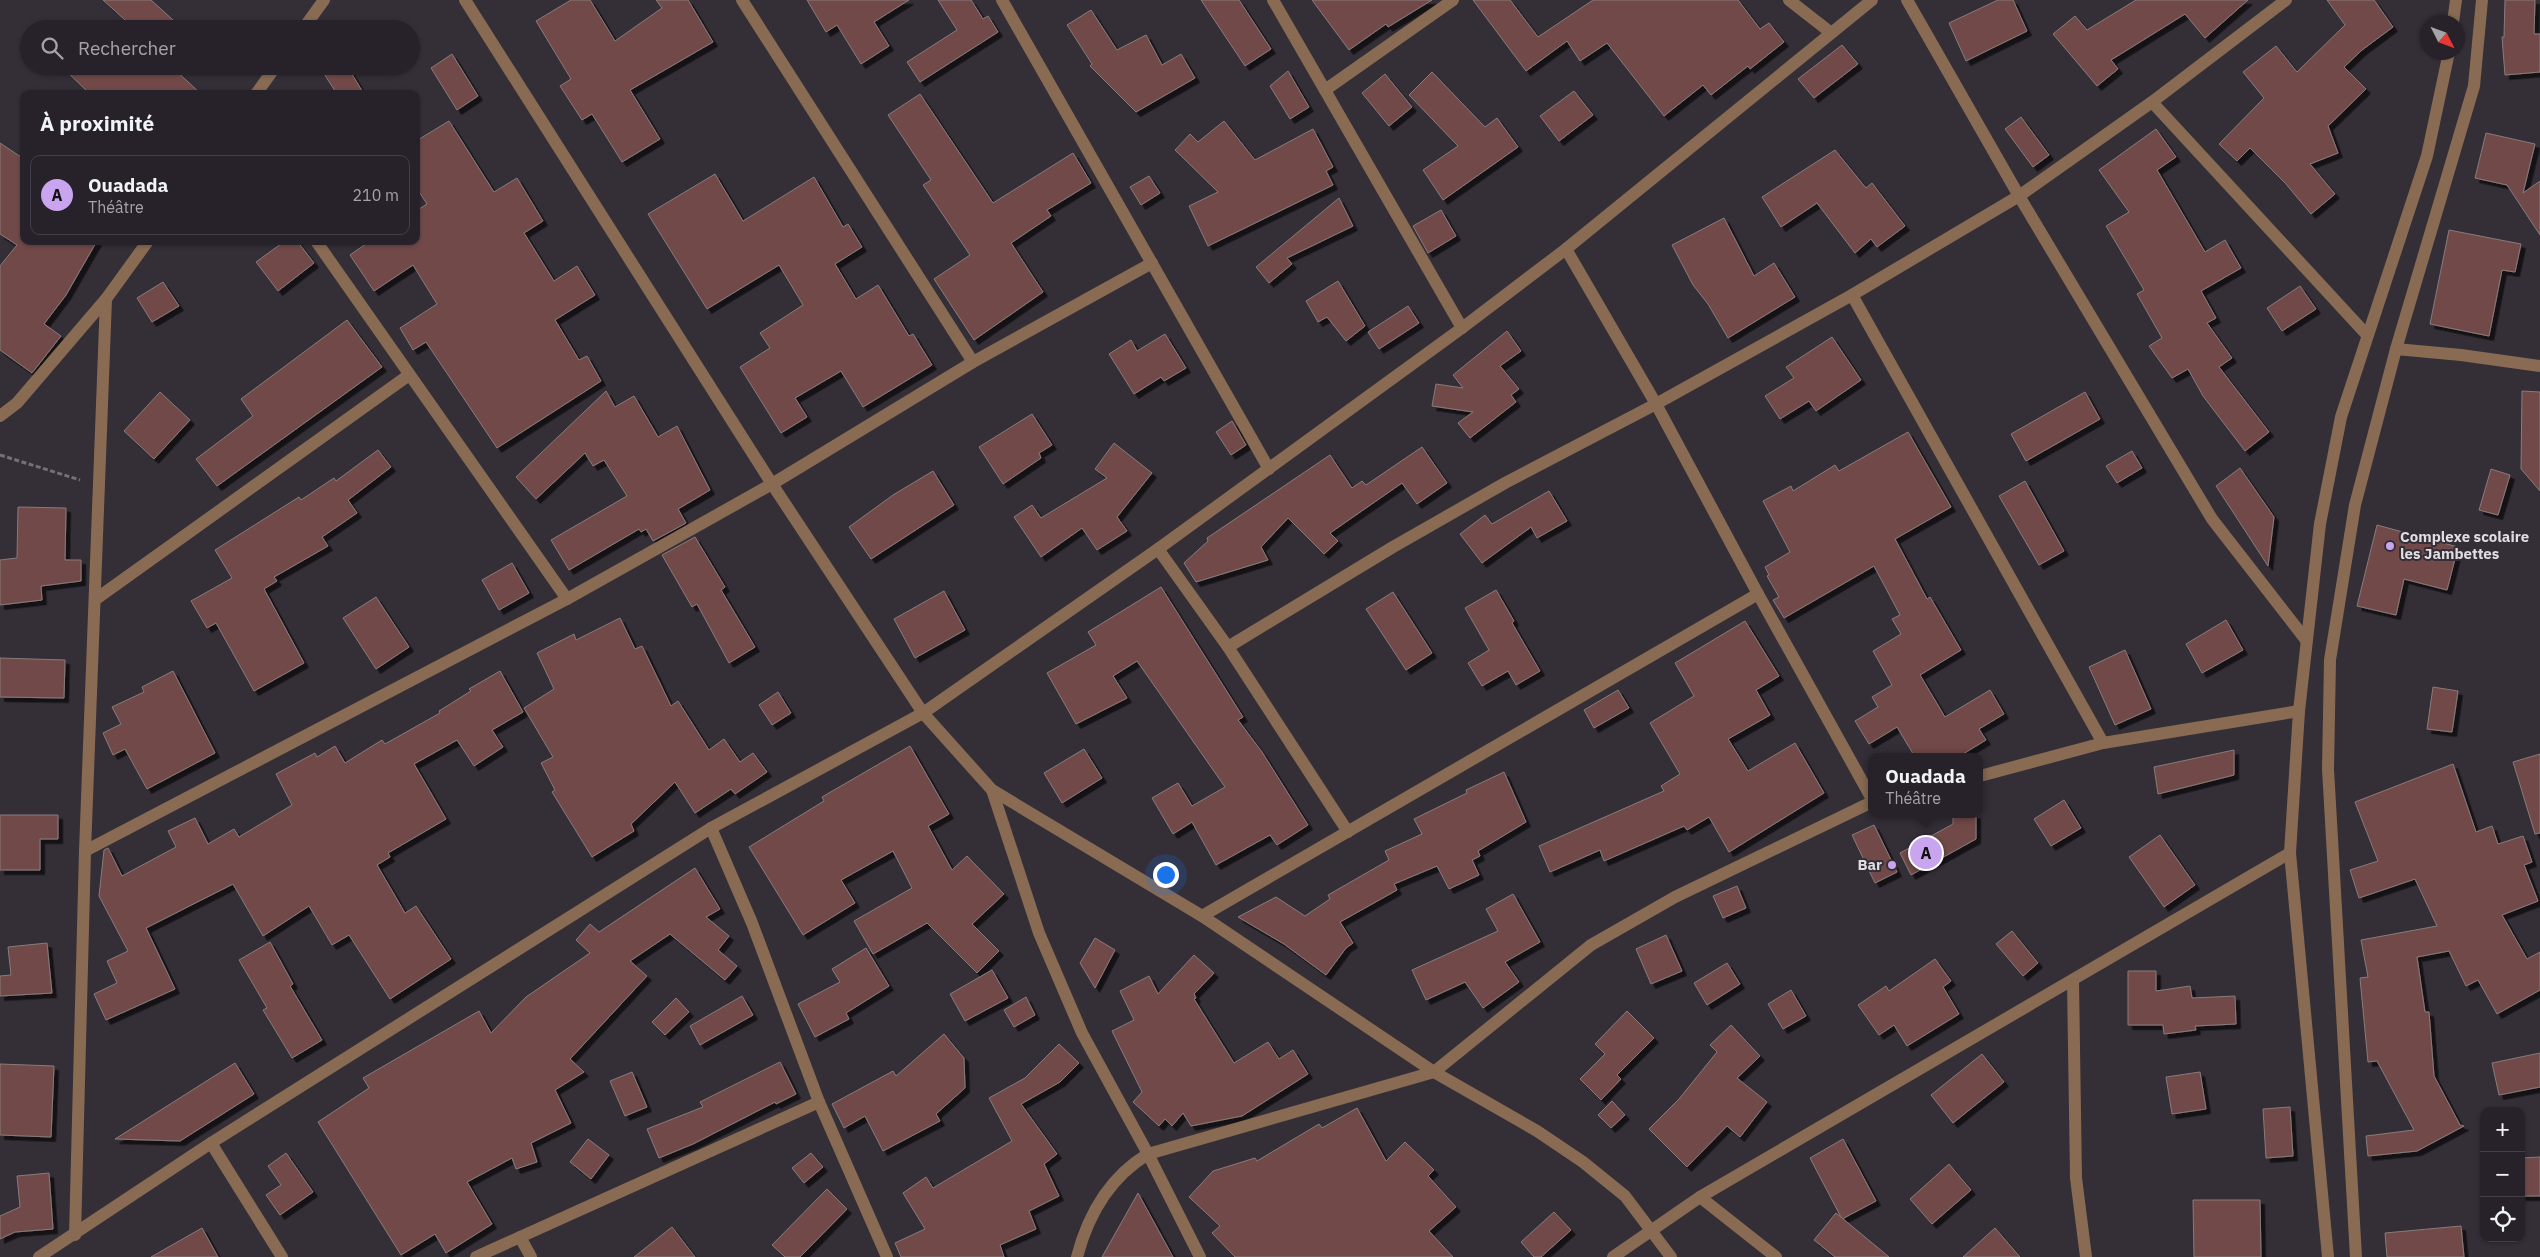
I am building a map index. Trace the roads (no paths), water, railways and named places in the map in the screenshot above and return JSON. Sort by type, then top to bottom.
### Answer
[{"type":"street","points":[[310,20],[324,0]]},
{"type":"street","points":[[465,0],[772,484],[923,713],[992,790],[1202,916],[1434,1072],[1537,1131],[1583,1162],[1624,1196],[1671,1257]]},
{"type":"street","points":[[742,0],[973,362]]},
{"type":"street","points":[[1002,0],[1269,469]]},
{"type":"street","points":[[1273,0],[1462,328]]},
{"type":"street","points":[[1325,90],[1453,0]]},
{"type":"street","points":[[1788,0],[1830,32]]},
{"type":"street","points":[[39,1257],[75,1235],[211,1143],[711,828],[923,713],[1158,549],[1462,328],[1566,249],[1830,32],[1872,0]]},
{"type":"street","points":[[1907,0],[2019,196],[2212,519],[2306,640]]},
{"type":"street","points":[[1228,647],[1496,488],[1656,404],[1852,295],[2019,196],[2152,102],[2286,0]]},
{"type":"street","points":[[2454,15],[2456,0]]},
{"type":"street","points":[[2356,1257],[2328,769],[2330,660],[2355,505],[2396,349],[2474,86],[2482,0]]},
{"type":"street","points":[[2328,1257],[2290,853],[2299,711],[2306,640],[2320,524],[2339,427],[2426,156],[2447,60]]},
{"type":"street","points":[[259,90],[270,75]]},
{"type":"street","points":[[2152,102],[2367,335]]},
{"type":"street","points":[[0,416],[17,403],[106,299],[145,245]]},
{"type":"street","points":[[319,245],[568,600]]},
{"type":"street","points":[[1566,249],[1656,404],[1868,794]]},
{"type":"street","points":[[85,851],[568,600],[772,484],[973,362],[1152,263]]},
{"type":"street","points":[[1852,295],[2103,743]]},
{"type":"street","points":[[75,1235],[85,851],[106,299]]},
{"type":"street","points":[[2396,349],[2461,355],[2540,366]]},
{"type":"street","points":[[96,599],[410,375]]},
{"type":"street","points":[[1158,549],[1228,647],[1348,832]]},
{"type":"street","points":[[1202,916],[1758,594]]},
{"type":"street","points":[[1983,775],[2103,743],[2299,711]]},
{"type":"street","points":[[992,790],[1039,933],[1082,1033],[1148,1154],[1200,1257]]},
{"type":"street","points":[[1077,1257],[1082,1236],[1109,1186],[1130,1164],[1148,1154],[1434,1072],[1591,945],[1675,897],[1868,803]]},
{"type":"street","points":[[711,828],[752,923],[819,1102],[887,1257]]},
{"type":"street","points":[[1613,1257],[1650,1229],[1700,1197],[2290,853]]},
{"type":"street","points":[[2073,981],[2076,1178],[2086,1257]]},
{"type":"street","points":[[476,1257],[819,1102]]},
{"type":"street","points":[[211,1143],[282,1257]]},
{"type":"street","points":[[1700,1197],[1776,1257]]},
{"type":"street","points":[[520,1237],[531,1257]]},
{"type":"place","name":"Complexe scolaire les Jambettes","points":[[2390,546]]},
{"type":"place","name":"Ouadada","points":[[1926,853]]},
{"type":"place","name":"Bar","points":[[1892,865]]}]
